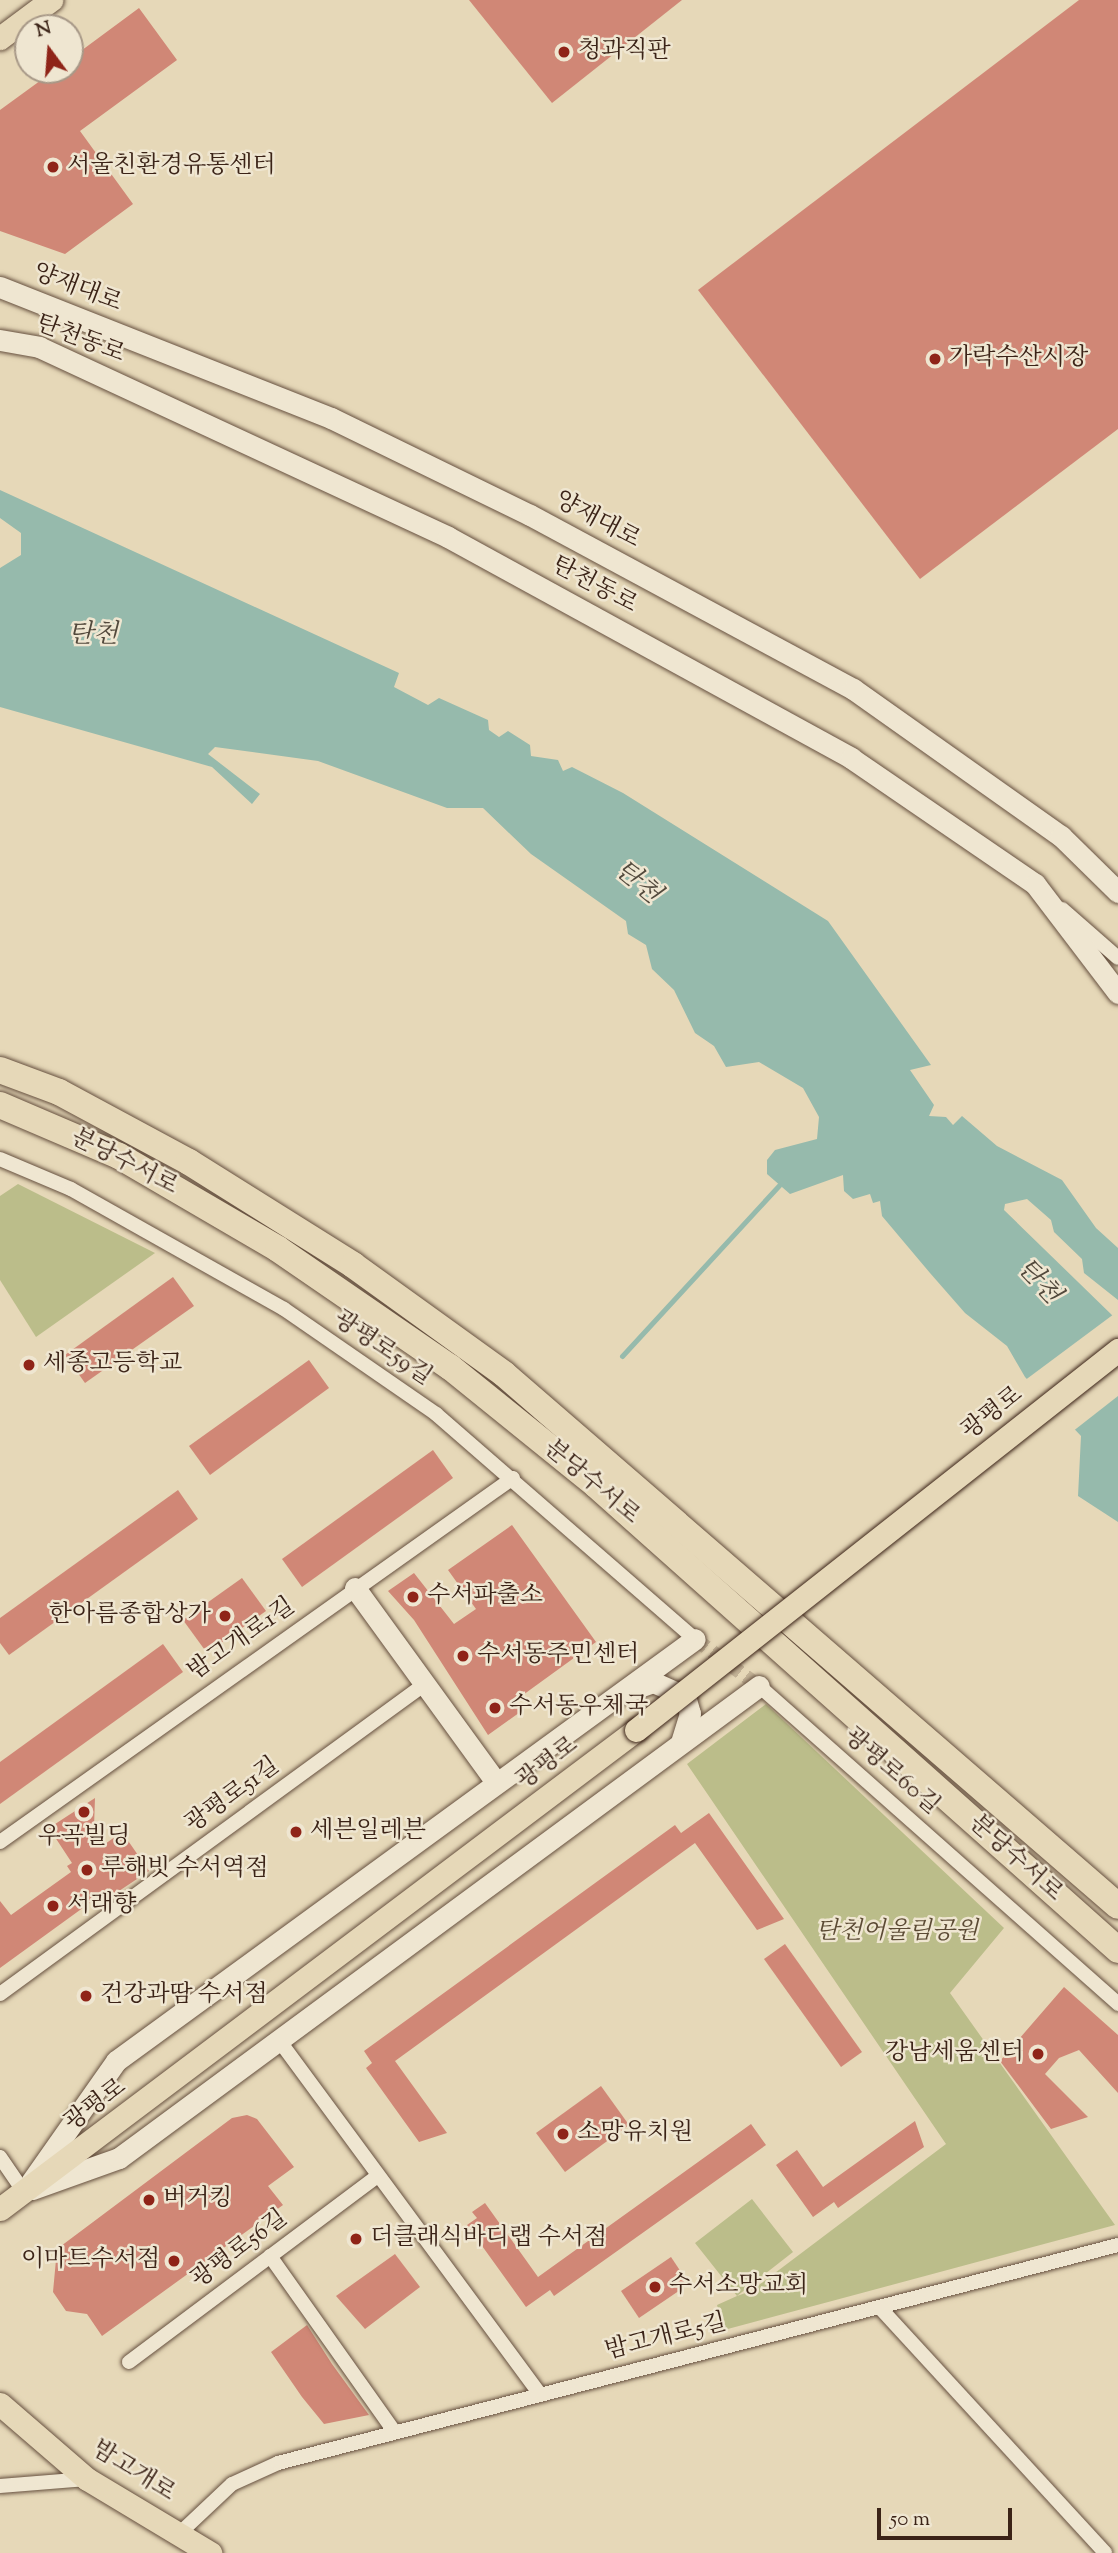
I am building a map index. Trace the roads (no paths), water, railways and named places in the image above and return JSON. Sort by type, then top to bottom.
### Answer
[{"type":"highway","points":[[0,1060],[59,1092]]},
{"type":"highway","name":"분당수서로","points":[[0,1070],[59,1092],[189,1162],[353,1265],[504,1374],[1118,1906]]},
{"type":"highway","name":"분당수서로","points":[[0,1105],[119,1156],[278,1249],[450,1367],[596,1485],[1118,1950]]},
{"type":"main road","points":[[0,38],[51,0]]},
{"type":"main road","name":"광평로","points":[[0,2209],[636,1730],[1118,1350]]},
{"type":"main road","name":"밤고개로","points":[[0,2404],[87,2479],[181,2532],[210,2553]]},
{"type":"street","name":"양재대로","points":[[0,288],[331,418],[530,515],[864,696],[1061,836],[1118,892]]},
{"type":"street","points":[[0,331],[39,347]]},
{"type":"street","name":"탄천동로","points":[[0,340],[39,347],[448,537],[582,609],[851,758],[1035,884],[1118,958]]},
{"type":"street","points":[[1035,884],[1118,993]]},
{"type":"street","name":"광평로59길","points":[[0,1159],[71,1189],[284,1309],[436,1414],[513,1478],[695,1639]]},
{"type":"street","name":"밤고개로1길","points":[[0,1842],[513,1478]]},
{"type":"street","name":"광평로","points":[[355,1588],[495,1781]]},
{"type":"street","points":[[24,2192],[116,2061],[495,1781],[695,1639]]},
{"type":"street","points":[[612,1696],[653,1682],[671,1686],[685,1696],[690,1713],[681,1744]]},
{"type":"street","name":"광평로51길","points":[[0,1994],[425,1684]]},
{"type":"street","points":[[24,2192],[120,2158],[281,2043],[759,1686]]},
{"type":"street","name":"광평로60길","points":[[759,1686],[1118,2004]]},
{"type":"street","points":[[281,2043],[538,2392]]},
{"type":"street","points":[[0,2157],[24,2192]]},
{"type":"street","name":"광평로56길","points":[[130,2362],[378,2176]]},
{"type":"street","name":"밤고개로5길","points":[[181,2532],[232,2484],[278,2463],[538,2392],[1116,2250]]},
{"type":"street","points":[[270,2256],[394,2431]]},
{"type":"street","points":[[881,2309],[1105,2553]]},
{"type":"street","points":[[0,2486],[87,2479]]},
{"type":"water","name":"탄천","points":[[0,490],[399,673],[394,687],[428,705],[439,698],[488,720],[489,730],[499,737],[508,731],[530,745],[531,756],[558,760],[563,771],[572,767],[623,793],[828,921],[931,1065],[910,1070],[934,1105],[929,1116],[946,1117],[953,1125],[962,1116],[997,1146],[1062,1180],[1096,1228],[1118,1248],[1118,1300],[1084,1273],[1082,1259],[1054,1232],[1051,1220],[1027,1199],[1005,1204],[1004,1210],[1114,1317],[1118,1315],[1118,1522],[1078,1496],[1081,1436],[1025,1377],[1007,1346],[965,1313],[930,1273],[882,1216],[880,1201],[873,1203],[870,1194],[853,1199],[844,1191],[843,1175],[790,1194],[767,1174],[767,1160],[775,1150],[817,1139],[819,1117],[803,1088],[759,1062],[726,1067],[714,1046],[695,1033],[674,990],[652,969],[646,945],[628,934],[626,921],[531,854],[483,808],[447,808],[318,761],[215,747],[208,754],[260,794],[252,804],[212,767],[0,707],[0,568],[21,555],[21,533],[0,518]]},
{"type":"waterway","points":[[622,1356],[779,1185]]},
{"type":"tunnel","points":[[695,1639],[759,1686]]},
{"type":"place","name":"청과직판","points":[[564,52]]},
{"type":"place","name":"서울친환경유통센터","points":[[53,167]]},
{"type":"place","name":"가락수산시장","points":[[935,359]]},
{"type":"place","name":"세종고등학교","points":[[29,1365]]},
{"type":"place","name":"수서파출소","points":[[413,1597]]},
{"type":"place","name":"한아름종합상가","points":[[225,1616]]},
{"type":"place","name":"수서동주민센터","points":[[463,1656]]},
{"type":"place","name":"수서동우체국","points":[[495,1708]]},
{"type":"place","name":"우곡빌딩","points":[[84,1812]]},
{"type":"place","name":"세븐일레븐","points":[[296,1832]]},
{"type":"place","name":"루해빗 수서역점","points":[[87,1870]]},
{"type":"place","name":"서래향","points":[[53,1906]]},
{"type":"place","name":"건강과땀 수서점","points":[[86,1996]]},
{"type":"place","name":"강남세움센터","points":[[1038,2054]]},
{"type":"place","name":"소망유치원","points":[[563,2134]]},
{"type":"place","name":"버거킹","points":[[149,2200]]},
{"type":"place","name":"더클래식바디랩 수서점","points":[[356,2239]]},
{"type":"place","name":"이마트수서점","points":[[174,2261]]},
{"type":"place","name":"수서소망교회","points":[[655,2287]]},
{"type":"park label","name":"탄천어울림공원","points":[[897,1933]]}]
